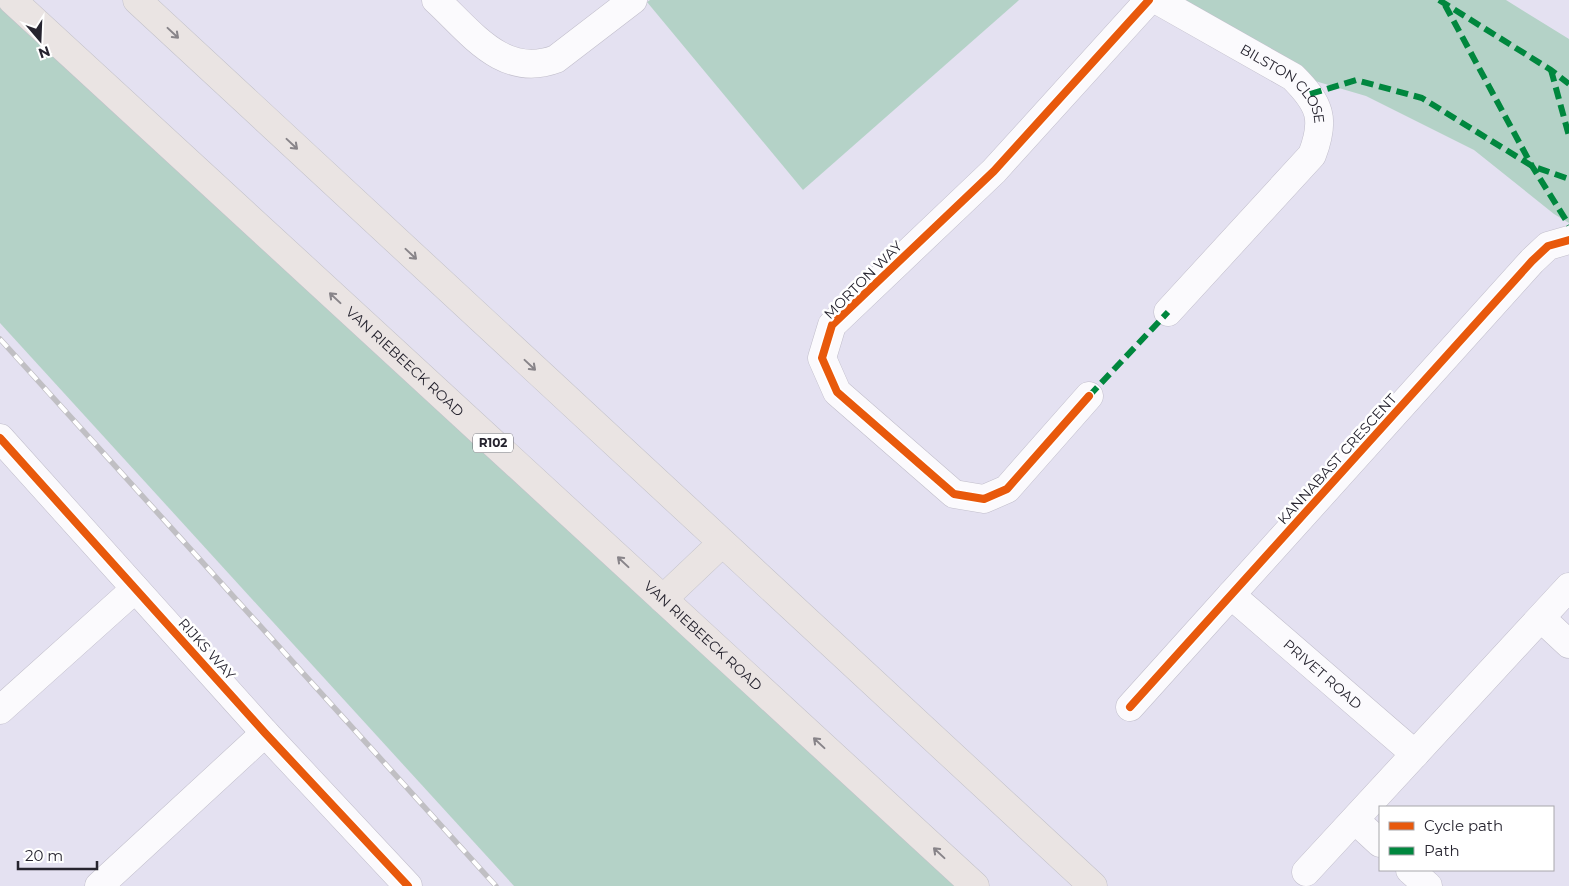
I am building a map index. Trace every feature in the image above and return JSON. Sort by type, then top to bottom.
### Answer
[{"type":"main road","name":"VAN RIEBEECK ROAD","points":[[12,0],[975,886]]},
{"type":"main road","points":[[137,0],[1093,886]]},
{"type":"main road","points":[[663,600],[722,543]]},
{"type":"street","points":[[436,0],[492,52],[515,63],[528,66],[543,64],[556,59],[633,0]]},
{"type":"street","name":"MORTON WAY","points":[[1089,396],[1007,489],[984,499],[954,494],[837,392],[822,358],[832,326],[994,171],[1149,0]]},
{"type":"street","name":"BILSTON CLOSE","points":[[1157,0],[1293,77],[1310,94],[1320,116],[1320,135],[1312,155],[1168,312]]},
{"type":"street","name":"KANNABAST CRESCENT","points":[[1130,707],[1532,261],[1548,246],[1569,240]]},
{"type":"street","name":"RIJKS WAY","points":[[1,441],[397,882]]},
{"type":"street","points":[[1306,872],[1569,587]]},
{"type":"street","points":[[0,710],[135,588]]},
{"type":"street","name":"PRIVET ROAD","points":[[1231,595],[1415,754]]},
{"type":"street","points":[[1541,618],[1569,644]]},
{"type":"street","points":[[100,886],[265,733]]},
{"type":"street","points":[[1355,820],[1379,842]]},
{"type":"street","points":[[1411,871],[1428,886]]},
{"type":"green space","points":[[650,0],[1019,0],[803,190],[647,2]]},
{"type":"green space","points":[[1186,0],[1506,0],[1569,39],[1569,223],[1554,214],[1474,150],[1366,96],[1315,81],[1191,7]]},
{"type":"green space","points":[[0,2],[958,886],[514,886],[0,323]]},
{"type":"railway","points":[[0,339],[496,886]]},
{"type":"marked path","points":[[1439,0],[1551,70],[1569,84]]},
{"type":"marked path","points":[[1445,5],[1532,166],[1569,225]]},
{"type":"marked path","points":[[1551,70],[1569,136]]},
{"type":"marked path","points":[[1310,94],[1356,80],[1422,98],[1532,166],[1569,179]]},
{"type":"marked path","points":[[1089,396],[1168,312]]},
{"type":"cycle path","points":[[1089,396],[1007,489],[984,499],[954,494],[837,392],[822,358],[832,325],[994,171],[1149,0]]},
{"type":"cycle path","points":[[1130,707],[1532,261],[1548,246],[1569,240]]},
{"type":"cycle path","points":[[0,438],[265,733],[408,886]]}]
